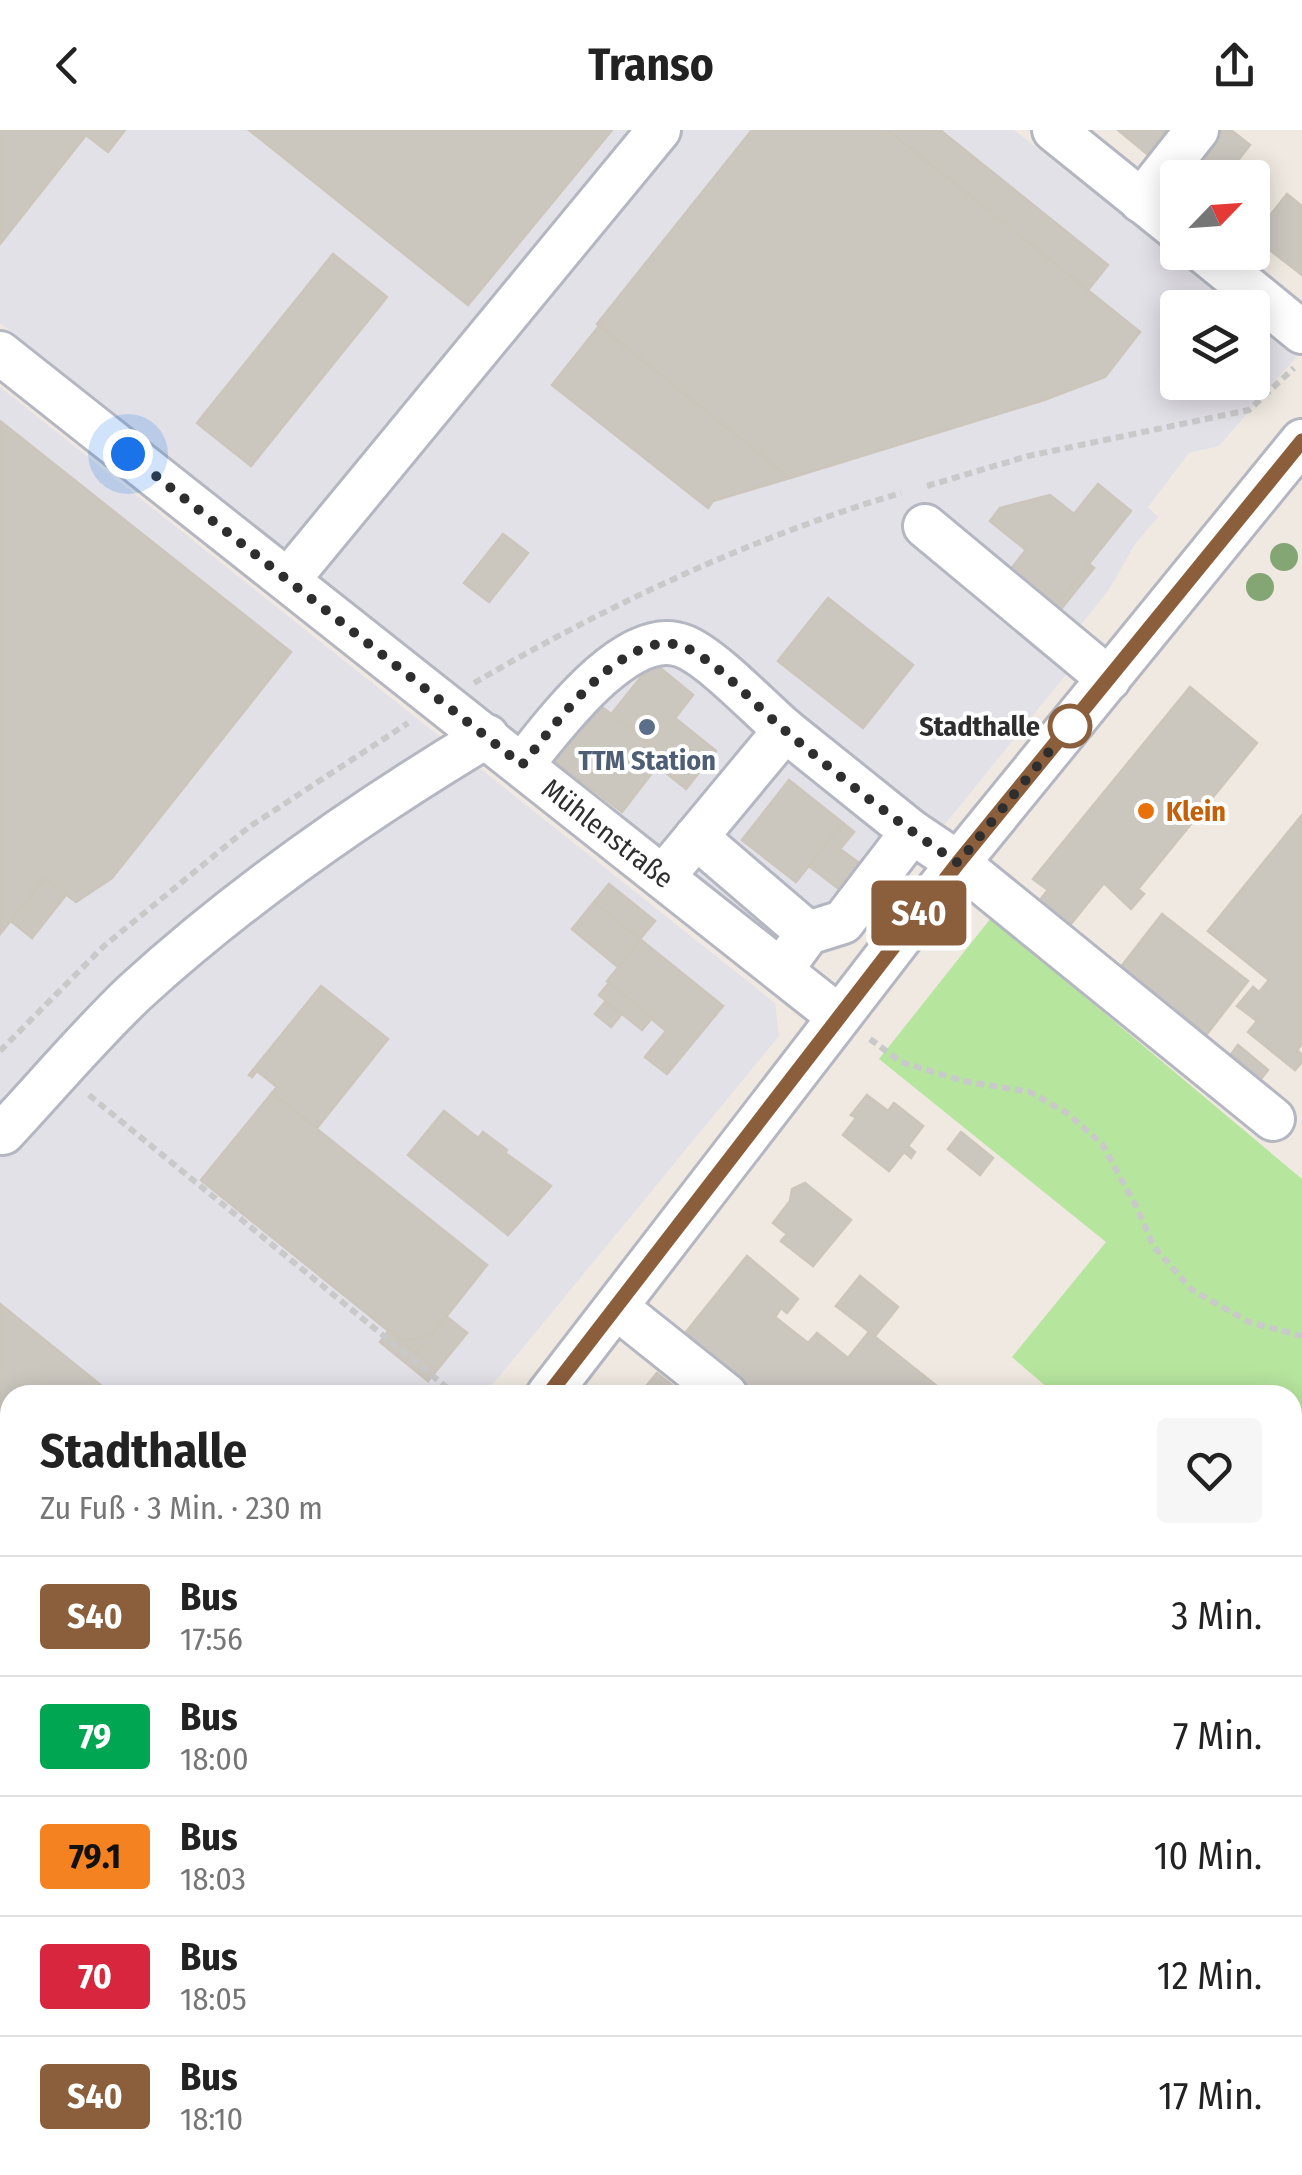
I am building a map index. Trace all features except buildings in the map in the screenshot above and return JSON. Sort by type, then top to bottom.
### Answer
[{"type":"street","points":[[288,580],[659,130]]},
{"type":"street","points":[[1054,130],[1160,216]]},
{"type":"street","points":[[1141,201],[1197,130]]},
{"type":"street","points":[[1226,270],[1302,332]]},
{"type":"street","name":"Mühlenstraße","points":[[0,353],[838,1016]]},
{"type":"street","points":[[559,1385],[958,863],[1302,440]]},
{"type":"street","points":[[925,526],[1109,678]]},
{"type":"street","points":[[522,765],[572,704],[608,671],[633,653],[658,644],[680,644],[698,654],[784,730],[912,832],[958,863],[1273,1118]]},
{"type":"street","points":[[663,877],[784,730]]},
{"type":"street","points":[[3,1133],[134,994],[277,872],[487,736]]},
{"type":"street","points":[[781,970],[808,934],[843,922],[912,832]]},
{"type":"street","points":[[696,837],[808,934]]},
{"type":"street","points":[[616,1308],[713,1385]]},
{"type":"path","points":[[0,1051],[104,946],[249,826],[442,701],[564,634],[680,577],[820,518],[1028,456],[1250,410],[1302,360]]},
{"type":"path","points":[[838,1016],[901,1062],[963,1081],[1030,1092],[1067,1113],[1102,1144],[1154,1247],[1192,1290],[1249,1322],[1302,1336]]},
{"type":"path","points":[[60,1072],[444,1385]]},
{"type":"shaded area","points":[[0,130],[1014,130],[1160,245],[1160,270],[1191,270],[1216,290],[1160,290],[1160,400],[1259,400],[1219,446],[1189,453],[1148,507],[1158,517],[1074,634],[1069,671],[848,944],[796,952],[0,323]]},
{"type":"shaded area","points":[[1270,333],[1298,355],[1270,387]]},
{"type":"shaded area","points":[[0,387],[775,1003],[779,1036],[492,1385],[0,1385]]},
{"type":"green space","points":[[991,918],[1302,1179],[1302,1385],[1044,1385],[1012,1357],[1106,1242],[879,1059]]},
{"type":"bus line","name":"S40","points":[[556,1385],[958,863],[1302,441]]},
{"type":"place","name":"Stadthalle","points":[[1070,726]]},
{"type":"place","name":"TTM Station","points":[[647,727]]},
{"type":"place","name":"Klein","points":[[1146,811]]},
{"type":"route","points":[[128,454],[522,765],[572,704],[608,671],[633,653],[658,644],[680,644],[698,654],[784,730],[912,832],[958,863],[1074,721],[1070,726]]}]
